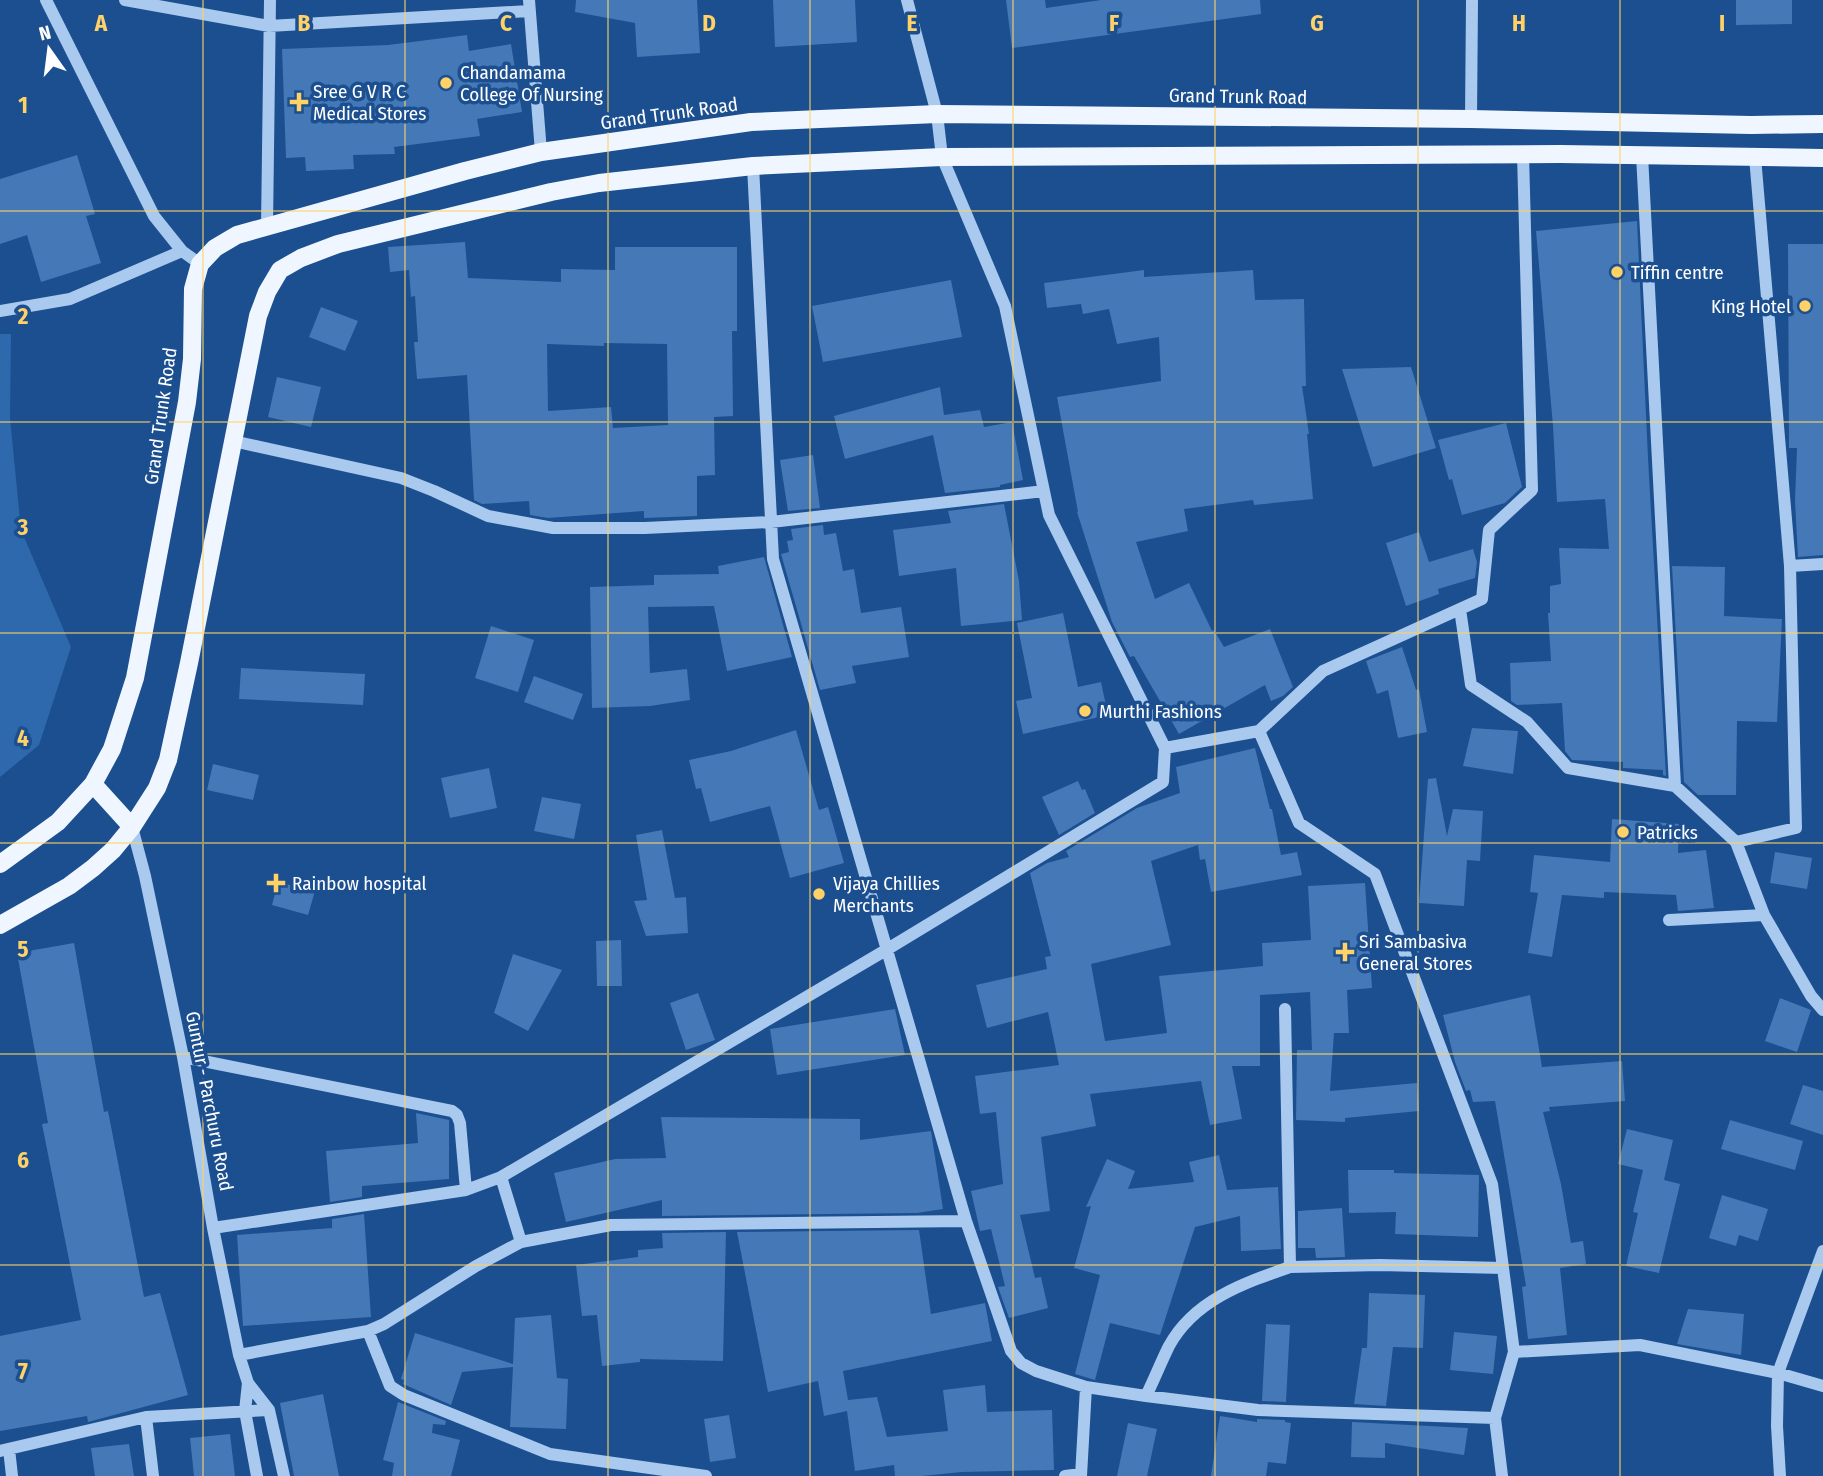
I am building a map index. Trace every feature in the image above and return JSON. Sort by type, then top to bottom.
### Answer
[{"type":"main road","name":"Grand Trunk Road","points":[[0,864],[58,821],[93,784],[112,749],[135,678],[187,402],[192,359],[193,289],[200,264],[215,248],[237,235],[541,152],[751,122],[937,114],[1823,124]]},
{"type":"main road","points":[[0,925],[69,886],[93,868],[132,827],[157,788],[168,760],[250,350],[267,292],[280,270],[301,258],[338,244],[551,192],[600,183],[753,166],[943,157],[1524,154],[1823,158]]},
{"type":"main road","points":[[93,784],[132,827]]},
{"type":"street","points":[[46,0],[155,216],[181,251],[200,264]]},
{"type":"street","points":[[125,0],[269,26],[529,5],[541,152]]},
{"type":"street","points":[[267,226],[270,0]]},
{"type":"street","points":[[213,1228],[466,1190],[501,1177],[886,950],[1163,782],[1165,748],[1049,514],[1005,306],[943,157],[937,114],[907,0]]},
{"type":"street","points":[[1471,119],[1472,0]]},
{"type":"street","points":[[1165,748],[1259,731],[1323,671],[1482,598],[1489,530],[1532,490],[1524,154]]},
{"type":"street","points":[[1642,155],[1675,786]]},
{"type":"street","points":[[1735,842],[1796,828],[1790,566],[1755,157]]},
{"type":"street","points":[[753,166],[772,559],[966,1221],[1011,1351],[1021,1363],[1036,1371],[1086,1387],[1146,1396],[1258,1410],[1495,1418]]},
{"type":"street","points":[[0,311],[70,299],[181,251]]},
{"type":"street","points":[[233,441],[401,478],[488,516],[553,527],[646,528],[771,522],[1044,491]]},
{"type":"street","points":[[1790,566],[1823,564]]},
{"type":"street","points":[[1460,609],[1471,685],[1527,722],[1568,768],[1675,786],[1735,842],[1764,915],[1811,996],[1823,1010]]},
{"type":"street","points":[[1259,731],[1299,823],[1375,874],[1492,1184],[1514,1352],[1495,1418],[1502,1476]]},
{"type":"street","name":"Guntur - Parchuru Road","points":[[132,827],[183,1057],[239,1355],[248,1383],[269,1410],[284,1476]]},
{"type":"street","points":[[1669,920],[1764,915]]},
{"type":"street","points":[[1285,1009],[1290,1267]]},
{"type":"street","points":[[183,1057],[452,1111],[460,1123],[466,1190]]},
{"type":"street","points":[[501,1177],[521,1242]]},
{"type":"street","points":[[239,1355],[368,1331],[521,1242],[611,1225],[966,1221]]},
{"type":"street","points":[[1780,1476],[1778,1373],[1823,1251]]},
{"type":"street","points":[[1146,1396],[1170,1344],[1189,1320],[1213,1299],[1242,1284],[1290,1267],[1380,1265],[1503,1268]]},
{"type":"street","points":[[368,1331],[390,1386],[404,1395],[550,1454],[706,1476]]},
{"type":"street","points":[[1514,1352],[1640,1345],[1778,1373],[1823,1386]]},
{"type":"street","name":"Guntur - Parchuru Road","points":[[248,1383],[245,1411],[257,1476]]},
{"type":"street","points":[[1065,1476],[1081,1475],[1086,1387]]},
{"type":"street","points":[[12,1476],[5,1450],[146,1417],[269,1410]]},
{"type":"street","points":[[146,1417],[153,1476]]},
{"type":"shaded area","points":[[0,334],[11,334],[10,418],[21,530],[71,647],[39,745],[0,777]]},
{"type":"building","points":[[576,0],[697,0],[700,53],[637,57],[635,23],[575,12]]},
{"type":"building","points":[[773,0],[855,0],[857,42],[775,47]]},
{"type":"building","points":[[1006,0],[1045,0],[1046,8],[1101,0],[1260,0],[1261,14],[1012,48]]},
{"type":"building","points":[[1736,0],[1792,0],[1792,24],[1736,25]]},
{"type":"building","points":[[467,35],[469,51],[511,44],[522,112],[477,119],[480,136],[394,147],[395,154],[353,155],[354,169],[306,171],[305,157],[286,158],[282,49],[388,45]]},
{"type":"building","points":[[77,155],[95,214],[86,216],[101,263],[41,282],[27,235],[0,244],[0,179]]},
{"type":"building","points":[[1637,221],[1666,776],[1663,775],[1663,770],[1623,768],[1623,762],[1572,760],[1565,751],[1562,703],[1517,705],[1511,701],[1510,663],[1551,661],[1548,613],[1550,586],[1561,584],[1559,548],[1609,549],[1605,499],[1557,502],[1536,231]]},
{"type":"building","points":[[465,242],[468,278],[561,282],[561,269],[615,270],[615,247],[737,247],[737,331],[732,331],[733,416],[714,417],[715,475],[697,476],[697,516],[644,518],[644,511],[548,518],[530,515],[529,501],[482,504],[474,500],[467,375],[417,379],[414,342],[418,342],[415,296],[411,297],[409,270],[390,272],[388,247]],"holes":[[[547,344],[667,344],[668,425],[613,428],[611,407],[548,411]]]},
{"type":"building","points":[[1788,244],[1823,244],[1823,555],[1798,557],[1795,501],[1797,448],[1789,448]]},
{"type":"building","points":[[1144,270],[1144,277],[1253,270],[1255,300],[1304,299],[1306,386],[1302,386],[1309,434],[1313,499],[1254,505],[1253,500],[1184,509],[1188,531],[1136,542],[1155,599],[1189,583],[1212,631],[1214,630],[1224,647],[1270,629],[1293,687],[1283,696],[1271,701],[1265,685],[1179,734],[1134,656],[1130,657],[1112,622],[1077,512],[1057,397],[1161,381],[1159,337],[1117,344],[1109,309],[1083,314],[1081,304],[1047,308],[1044,283]]},
{"type":"building","points":[[951,280],[962,337],[823,362],[812,306]]},
{"type":"building","points":[[321,307],[358,321],[345,351],[309,337]]},
{"type":"building","points":[[1411,367],[1436,448],[1373,467],[1342,369]]},
{"type":"building","points":[[277,377],[321,387],[311,427],[268,417]]},
{"type":"building","points":[[940,387],[944,415],[980,410],[984,427],[1012,422],[1023,480],[1000,487],[945,493],[933,435],[845,459],[834,416]]},
{"type":"building","points":[[1506,423],[1522,487],[1505,503],[1462,515],[1438,440]]},
{"type":"building","points":[[813,455],[820,508],[788,511],[780,460]]},
{"type":"building","points":[[1004,504],[1019,581],[1022,620],[961,626],[956,568],[899,576],[893,530],[951,523],[948,511]]},
{"type":"building","points":[[823,525],[824,535],[836,533],[843,571],[854,569],[861,613],[901,607],[909,657],[852,666],[856,683],[820,690],[781,554],[789,552],[787,541],[793,540],[791,529]]},
{"type":"building","points":[[1419,532],[1429,562],[1473,549],[1477,562],[1475,578],[1438,589],[1439,594],[1406,606],[1386,543]]},
{"type":"building","points":[[764,557],[792,657],[727,671],[714,606],[648,607],[650,673],[687,669],[690,700],[650,706],[592,708],[590,587],[654,585],[654,575],[719,574],[718,566]]},
{"type":"building","points":[[1672,566],[1725,567],[1724,616],[1782,619],[1777,722],[1737,721],[1736,795],[1698,795],[1684,782]]},
{"type":"building","points":[[1063,613],[1078,687],[1101,682],[1108,715],[1023,734],[1016,701],[1032,698],[1017,623]]},
{"type":"building","points":[[491,626],[534,640],[518,692],[475,678]]},
{"type":"building","points":[[1402,647],[1416,690],[1419,689],[1427,732],[1398,738],[1388,690],[1377,694],[1366,661]]},
{"type":"building","points":[[241,668],[365,674],[363,705],[239,699]]},
{"type":"building","points":[[534,676],[583,694],[573,720],[524,702]]},
{"type":"building","points":[[1472,728],[1518,731],[1513,774],[1463,766]]},
{"type":"building","points":[[796,730],[819,810],[828,807],[844,863],[790,878],[770,806],[710,822],[701,788],[696,789],[689,760],[731,751]]},
{"type":"building","points":[[1255,748],[1272,809],[1281,855],[1297,852],[1302,875],[1211,892],[1205,859],[1200,860],[1198,845],[1151,861],[1171,945],[1091,964],[1105,1041],[1167,1033],[1159,976],[1263,966],[1262,943],[1311,940],[1308,886],[1365,883],[1372,988],[1347,990],[1349,1033],[1334,1033],[1330,1091],[1417,1083],[1419,1111],[1345,1118],[1345,1122],[1296,1120],[1297,1050],[1312,1050],[1310,992],[1260,995],[1260,1066],[1232,1066],[1242,1119],[1210,1125],[1201,1081],[1090,1094],[1096,1126],[1041,1137],[1050,1211],[1020,1215],[1035,1278],[1041,1277],[1048,1308],[1009,1318],[998,1287],[1005,1286],[991,1229],[980,1231],[971,1191],[1003,1184],[996,1112],[980,1114],[975,1076],[1059,1065],[1048,1012],[987,1028],[976,985],[1047,969],[1045,957],[1051,956],[1030,873],[1047,863],[1069,857],[1066,851],[1137,808],[1180,793],[1176,767]]},
{"type":"building","points":[[213,764],[259,775],[253,800],[207,790]]},
{"type":"building","points":[[489,768],[497,808],[450,818],[441,778]]},
{"type":"building","points":[[1436,778],[1447,836],[1453,809],[1483,811],[1480,861],[1467,860],[1464,906],[1419,903],[1428,779]]},
{"type":"building","points":[[1078,781],[1082,790],[1085,789],[1095,813],[1059,835],[1042,797]]},
{"type":"building","points":[[542,797],[581,804],[574,839],[534,831]]},
{"type":"building","points":[[1612,819],[1679,824],[1678,853],[1706,850],[1714,908],[1678,911],[1676,895],[1604,892],[1604,898],[1562,895],[1552,957],[1528,953],[1538,893],[1530,892],[1534,855],[1610,862]]},
{"type":"building","points":[[662,830],[675,898],[686,897],[688,933],[646,936],[634,901],[647,900],[636,835]]},
{"type":"building","points":[[1775,852],[1812,858],[1807,889],[1770,883]]},
{"type":"building","points":[[278,882],[315,891],[308,915],[272,905]]},
{"type":"building","points":[[621,940],[622,986],[597,986],[596,941]]},
{"type":"building","points":[[74,943],[104,1112],[108,1111],[144,1297],[160,1293],[188,1395],[88,1422],[87,1416],[0,1431],[0,1336],[81,1320],[42,1124],[48,1123],[17,953]]},
{"type":"building","points":[[513,954],[562,970],[528,1031],[494,1013]]},
{"type":"building","points":[[698,993],[715,1040],[686,1050],[670,1003]]},
{"type":"building","points":[[1530,995],[1542,1067],[1622,1061],[1625,1101],[1549,1107],[1550,1111],[1543,1112],[1561,1184],[1571,1243],[1583,1241],[1586,1264],[1560,1268],[1567,1335],[1528,1339],[1522,1287],[1526,1286],[1495,1101],[1473,1102],[1470,1090],[1466,1091],[1455,1062],[1443,1015]]},
{"type":"building","points":[[1780,998],[1811,1010],[1797,1052],[1765,1041]]},
{"type":"building","points":[[895,1009],[905,1055],[777,1075],[770,1029]]},
{"type":"building","points":[[1803,1085],[1823,1091],[1823,1135],[1790,1124]]},
{"type":"building","points":[[416,1113],[449,1120],[449,1179],[362,1186],[362,1197],[330,1202],[326,1151],[418,1143]]},
{"type":"building","points":[[661,1117],[860,1119],[860,1140],[931,1131],[943,1209],[917,1213],[662,1216],[662,1200],[566,1222],[554,1173],[615,1159],[666,1158]]},
{"type":"building","points":[[1730,1120],[1803,1141],[1795,1170],[1721,1149]]},
{"type":"building","points":[[1627,1129],[1673,1140],[1664,1180],[1680,1184],[1659,1273],[1626,1266],[1638,1213],[1633,1212],[1643,1170],[1618,1164]]},
{"type":"building","points":[[1219,1155],[1227,1190],[1278,1187],[1281,1249],[1241,1251],[1240,1216],[1195,1227],[1160,1335],[1110,1323],[1095,1380],[1075,1374],[1100,1275],[1074,1268],[1091,1206],[1086,1207],[1107,1159],[1135,1171],[1128,1189],[1194,1182],[1189,1162]]},
{"type":"building","points":[[1348,1170],[1479,1175],[1478,1237],[1395,1234],[1396,1212],[1349,1213]]},
{"type":"building","points":[[1722,1195],[1768,1209],[1758,1241],[1739,1235],[1736,1246],[1709,1238]]},
{"type":"building","points":[[1342,1208],[1345,1257],[1316,1258],[1315,1248],[1298,1248],[1298,1211]]},
{"type":"building","points":[[364,1214],[371,1317],[243,1326],[237,1235],[332,1228],[332,1219]]},
{"type":"building","points":[[919,1230],[931,1314],[985,1303],[992,1341],[843,1371],[848,1400],[877,1397],[887,1437],[948,1431],[943,1390],[985,1385],[987,1412],[1052,1410],[1054,1470],[895,1476],[894,1465],[855,1471],[847,1411],[824,1416],[818,1381],[768,1392],[737,1232]]},
{"type":"building","points":[[726,1232],[723,1361],[640,1359],[640,1362],[602,1366],[597,1315],[582,1316],[576,1265],[638,1257],[638,1250],[663,1248],[662,1233]]},
{"type":"building","points":[[1369,1293],[1425,1295],[1423,1348],[1393,1347],[1386,1406],[1354,1404],[1362,1348],[1367,1348]]},
{"type":"building","points":[[1688,1309],[1744,1314],[1741,1355],[1677,1344]]},
{"type":"building","points":[[551,1315],[557,1378],[568,1379],[566,1429],[510,1427],[513,1367],[462,1372],[451,1405],[403,1384],[404,1380],[401,1379],[415,1333],[513,1364],[515,1318]]},
{"type":"building","points":[[1266,1324],[1290,1325],[1286,1402],[1262,1401]]},
{"type":"building","points":[[1454,1332],[1497,1336],[1493,1374],[1450,1370]]},
{"type":"building","points":[[323,1394],[339,1476],[294,1476],[280,1403]]},
{"type":"building","points":[[398,1402],[446,1421],[445,1425],[433,1424],[432,1433],[460,1440],[451,1476],[392,1476],[394,1463],[383,1460]]},
{"type":"building","points":[[729,1415],[736,1458],[710,1462],[704,1419]]},
{"type":"building","points":[[1220,1416],[1257,1422],[1257,1419],[1285,1420],[1291,1423],[1286,1464],[1268,1462],[1266,1476],[1211,1476]]},
{"type":"building","points":[[1352,1422],[1468,1428],[1464,1455],[1385,1443],[1385,1458],[1351,1457]]},
{"type":"building","points":[[1128,1423],[1157,1429],[1147,1476],[1117,1476]]},
{"type":"building","points":[[230,1434],[235,1476],[194,1476],[190,1438]]},
{"type":"building","points":[[129,1444],[134,1476],[95,1476],[91,1448]]},
{"type":"place","name":"Chandamama College Of Nursing","points":[[446,83]]},
{"type":"place","name":"Sree G V R C Medical Stores","points":[[299,102]]},
{"type":"place","name":"Tiffin centre","points":[[1617,272]]},
{"type":"place","name":"King Hotel","points":[[1805,306]]},
{"type":"place","name":"Murthi Fashions","points":[[1085,711]]},
{"type":"place","name":"Patricks","points":[[1623,832]]},
{"type":"place","name":"Rainbow hospital","points":[[276,883]]},
{"type":"place","name":"Vijaya Chillies Merchants","points":[[819,894]]},
{"type":"place","name":"Sri Sambasiva General Stores","points":[[1345,952]]}]
